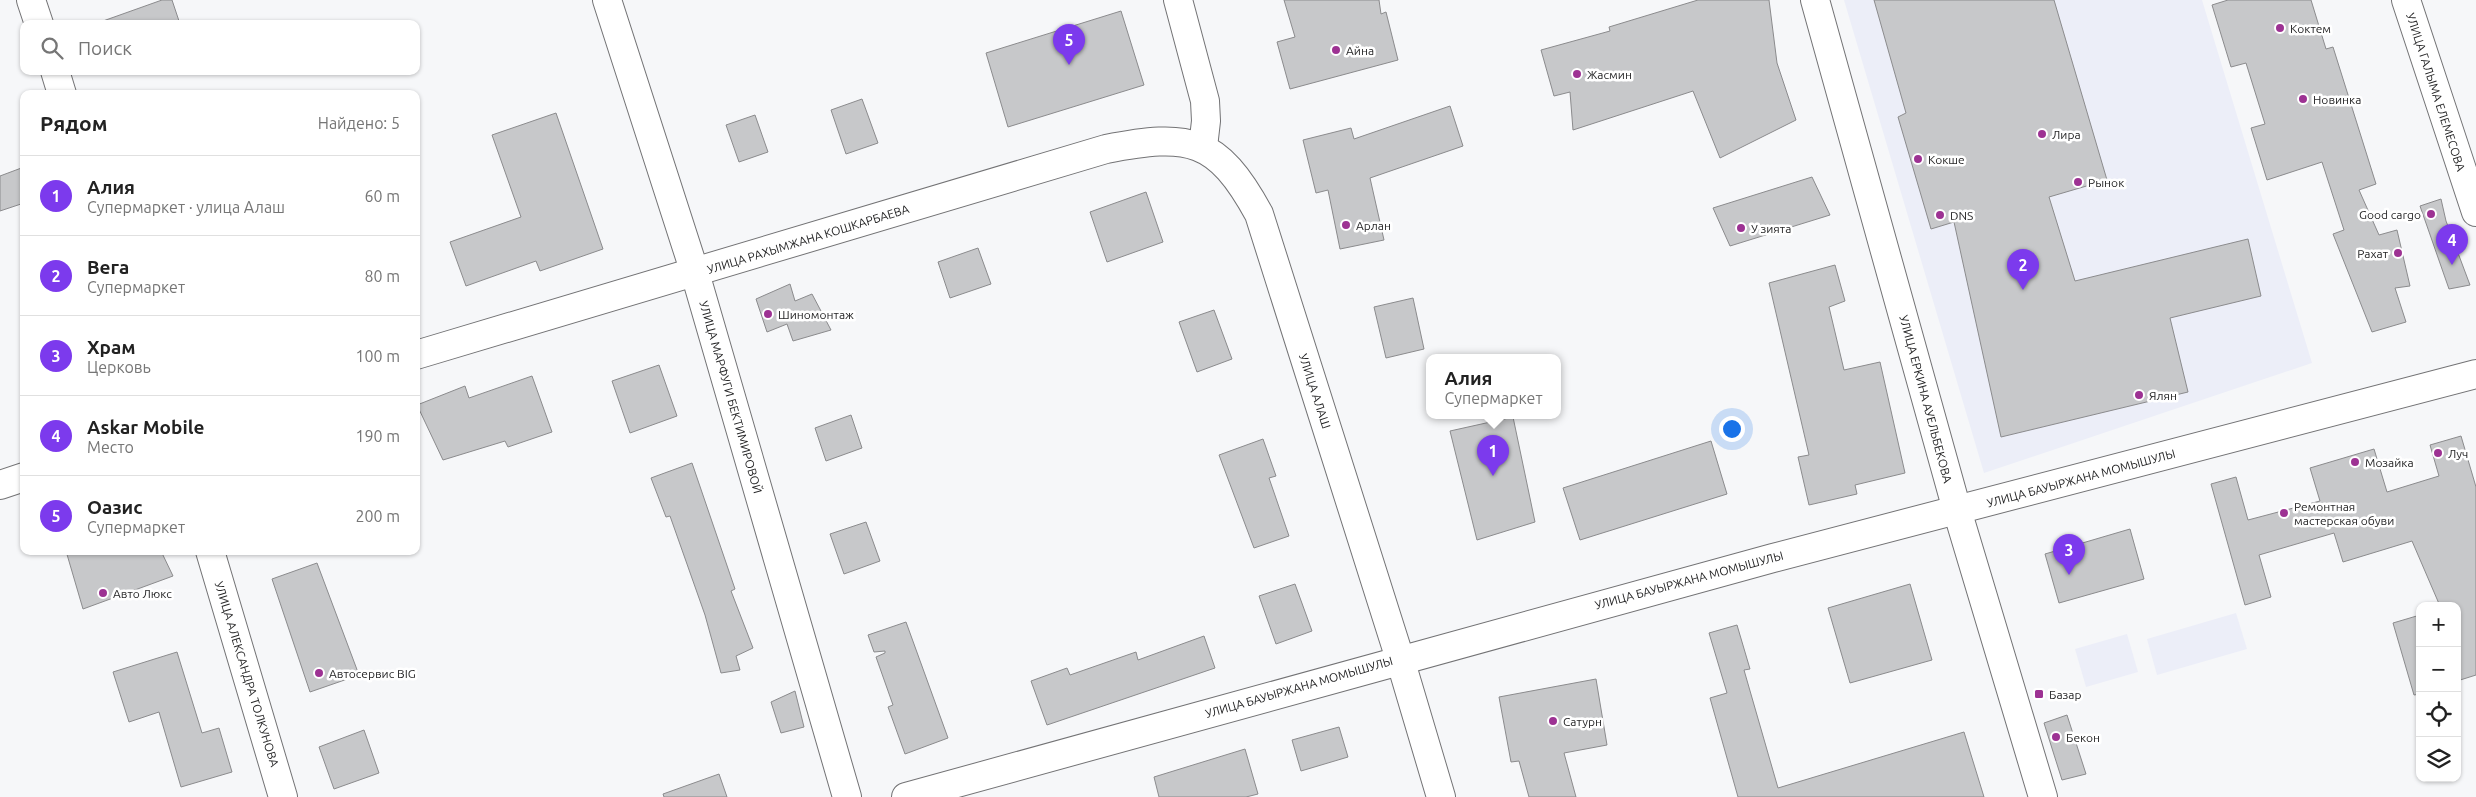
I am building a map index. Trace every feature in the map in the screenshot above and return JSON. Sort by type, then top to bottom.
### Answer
[{"type":"street","points":[[31,0],[38,20]]},
{"type":"street","name":"УЛИЦА МАРФУГИ БЕКТИМИРОВОЙ","points":[[607,0],[695,273],[847,797]]},
{"type":"street","points":[[1178,0],[1205,101],[1206,121],[1203,147]]},
{"type":"street","name":"УЛИЦА ЕРКИНА АУЕЛЬБЕКОВА","points":[[1815,0],[1957,510],[2043,797]]},
{"type":"street","name":"УЛИЦА ГАЛЫМА ЕЛЕМЕСОВА","points":[[2406,0],[2476,212]]},
{"type":"street","points":[[56,75],[61,90]]},
{"type":"street","name":"УЛИЦА РАХЫМЖАНА КОШКАРБАЕВА","points":[[420,354],[1106,149],[1146,141],[1182,141],[1203,147]]},
{"type":"street","name":"УЛИЦА АЛАШ","points":[[1203,147],[1223,161],[1244,186],[1259,214],[1400,659],[1441,797]]},
{"type":"street","name":"УЛИЦА БАУЫРЖАНА МОМЫШУЛЫ","points":[[906,797],[1400,659],[2476,374]]},
{"type":"street","points":[[0,485],[20,478]]},
{"type":"street","name":"УЛИЦА АЛЕКСАНДРА ТОЛКУНОВА","points":[[211,555],[283,797]]},
{"type":"shaded area","name":"Рынок","points":[[1844,0],[2202,0],[2312,363],[1984,473]]},
{"type":"shaded area","points":[[2236,613],[2247,649],[2157,675],[2147,639]]},
{"type":"shaded area","points":[[2127,634],[2138,672],[2086,687],[2075,649]]},
{"type":"building","points":[[162,0],[172,0],[179,20],[106,20]]},
{"type":"building","points":[[1284,0],[1379,0],[1381,14],[1386,12],[1398,60],[1290,89],[1277,42],[1295,37]]},
{"type":"building","points":[[1698,0],[1769,0],[1777,63],[1796,120],[1720,158],[1693,91],[1573,130],[1570,92],[1554,96],[1541,50],[1610,31],[1609,27]]},
{"type":"building","points":[[1874,0],[2054,0],[2107,180],[2049,197],[2075,281],[2248,239],[2261,296],[2170,318],[2188,392],[2001,437],[1954,222],[1931,229],[1898,117],[1906,113]]},
{"type":"building","points":[[2228,0],[2311,0],[2326,49],[2333,47],[2376,184],[2359,190],[2379,235],[2397,230],[2410,286],[2395,288],[2406,322],[2372,332],[2333,234],[2344,230],[2322,162],[2267,180],[2251,128],[2265,124],[2246,63],[2231,67],[2212,5]]},
{"type":"building","points":[[1121,11],[1144,85],[1008,127],[986,53]]},
{"type":"building","points":[[862,99],[878,143],[846,154],[831,110]]},
{"type":"building","points":[[1450,106],[1463,146],[1370,178],[1384,240],[1340,249],[1328,190],[1316,193],[1303,140],[1351,128],[1354,139]]},
{"type":"building","points":[[556,113],[603,249],[540,271],[536,261],[466,286],[450,242],[521,217],[492,135]]},
{"type":"building","points":[[755,115],[768,152],[739,162],[726,125]]},
{"type":"building","points":[[20,168],[20,204],[0,211],[0,176]]},
{"type":"building","points":[[1812,177],[1830,215],[1730,246],[1713,208]]},
{"type":"building","points":[[1146,192],[1163,242],[1107,262],[1090,212]]},
{"type":"building","points":[[2441,199],[2446,221],[2470,285],[2449,289],[2420,206]]},
{"type":"building","points":[[978,248],[991,284],[950,298],[938,262]]},
{"type":"building","points":[[1835,265],[1845,301],[1829,307],[1844,370],[1880,362],[1905,473],[1855,485],[1857,494],[1809,505],[1798,457],[1809,455],[1769,283]]},
{"type":"building","points":[[790,284],[795,301],[812,294],[831,330],[793,341],[787,324],[767,332],[756,299]]},
{"type":"building","points":[[1413,298],[1424,349],[1386,358],[1374,307]]},
{"type":"building","points":[[1214,310],[1232,359],[1197,372],[1179,322]]},
{"type":"building","points":[[659,365],[677,416],[630,433],[612,381]]},
{"type":"building","points":[[532,376],[552,432],[508,447],[505,441],[443,460],[420,411],[420,404],[465,386],[469,398]]},
{"type":"building","points":[[851,415],[862,448],[826,461],[815,428]]},
{"type":"building","points":[[1504,419],[1513,419],[1535,522],[1477,540],[1450,431]]},
{"type":"building","points":[[2461,436],[2476,487],[2476,675],[2461,680],[2461,602],[2438,602],[2412,541],[2343,562],[2334,533],[2259,555],[2271,597],[2245,605],[2211,484],[2236,477],[2248,520],[2320,501],[2310,468],[2374,449],[2387,492],[2439,476],[2430,445]]},
{"type":"building","points":[[1263,439],[1276,476],[1269,478],[1289,536],[1254,548],[1219,455]]},
{"type":"building","points":[[1711,441],[1727,494],[1580,540],[1563,488]]},
{"type":"building","points":[[692,463],[735,589],[731,591],[753,648],[736,656],[740,670],[721,673],[705,615],[670,516],[666,517],[651,478]]},
{"type":"building","points":[[866,522],[880,561],[844,574],[830,534]]},
{"type":"building","points":[[2130,529],[2144,579],[2059,603],[2045,554]]},
{"type":"building","name":"Авто Люкс","points":[[67,555],[163,555],[173,576],[83,609]]},
{"type":"building","points":[[317,563],[359,675],[310,692],[272,579]]},
{"type":"building","points":[[1295,584],[1312,631],[1276,644],[1259,596]]},
{"type":"building","points":[[1910,584],[1932,660],[1850,683],[1828,608]]},
{"type":"building","points":[[2416,616],[2416,695],[2414,695],[2393,623]]},
{"type":"building","points":[[906,622],[948,738],[905,754],[888,707],[893,705],[876,657],[885,653],[885,651],[874,652],[868,635]]},
{"type":"building","points":[[1737,625],[1750,669],[1744,670],[1778,788],[1964,732],[1984,797],[1738,797],[1710,698],[1727,693],[1709,633]]},
{"type":"building","points":[[1204,636],[1215,668],[1047,725],[1031,681],[1067,668],[1070,675],[1136,652],[1138,660]]},
{"type":"building","points":[[177,652],[202,733],[219,728],[232,772],[181,787],[159,712],[129,722],[113,672]]},
{"type":"building","name":"Сатурн","points":[[1596,679],[1607,745],[1564,753],[1576,797],[1529,797],[1519,761],[1511,762],[1499,697]]},
{"type":"building","points":[[795,691],[804,727],[781,733],[771,702]]},
{"type":"building","points":[[2067,715],[2086,774],[2062,780],[2044,723]]},
{"type":"building","points":[[1339,727],[1348,757],[1301,771],[1292,740]]},
{"type":"building","points":[[364,730],[379,773],[334,789],[319,747]]},
{"type":"building","points":[[1245,749],[1258,794],[1246,797],[1159,797],[1154,777]]},
{"type":"building","points":[[719,774],[727,797],[664,797],[663,794]]},
{"type":"place","name":"Коктем","points":[[2280,28]]},
{"type":"place","name":"Айна","points":[[1336,50]]},
{"type":"place","name":"Оазис","points":[[1069,65]]},
{"type":"place","name":"Жасмин","points":[[1577,74]]},
{"type":"place","name":"Новинка","points":[[2303,99]]},
{"type":"place","name":"Лира","points":[[2042,134]]},
{"type":"place","name":"Кокше","points":[[1918,159]]},
{"type":"place","name":"Рынок","points":[[2078,182]]},
{"type":"place","name":"Good cargo","points":[[2431,214]]},
{"type":"place","name":"DNS","points":[[1940,215]]},
{"type":"place","name":"Арлан","points":[[1346,225]]},
{"type":"place","name":"У зията","points":[[1741,228]]},
{"type":"place","name":"Рахат","points":[[2398,253]]},
{"type":"place","name":"Askar Mobile","points":[[2452,265]]},
{"type":"place","name":"Вега","points":[[2023,290]]},
{"type":"place","name":"Шиномонтаж","points":[[768,314]]},
{"type":"place","name":"Ялян","points":[[2139,395]]},
{"type":"place","name":"Луч","points":[[2438,453]]},
{"type":"place","name":"Мозайка","points":[[2355,462]]},
{"type":"place","name":"Алия","points":[[1493,476]]},
{"type":"place","name":"Ремонтная мастерская обуви","points":[[2284,513]]},
{"type":"place","name":"Храм","points":[[2069,575]]},
{"type":"place","name":"Авто Люкс","points":[[103,593]]},
{"type":"place","name":"Автосервис BIG","points":[[319,673]]},
{"type":"place","name":"Базар","points":[[2039,694]]},
{"type":"place","name":"Сатурн","points":[[1553,721]]},
{"type":"place","name":"Бекон","points":[[2056,737]]}]
